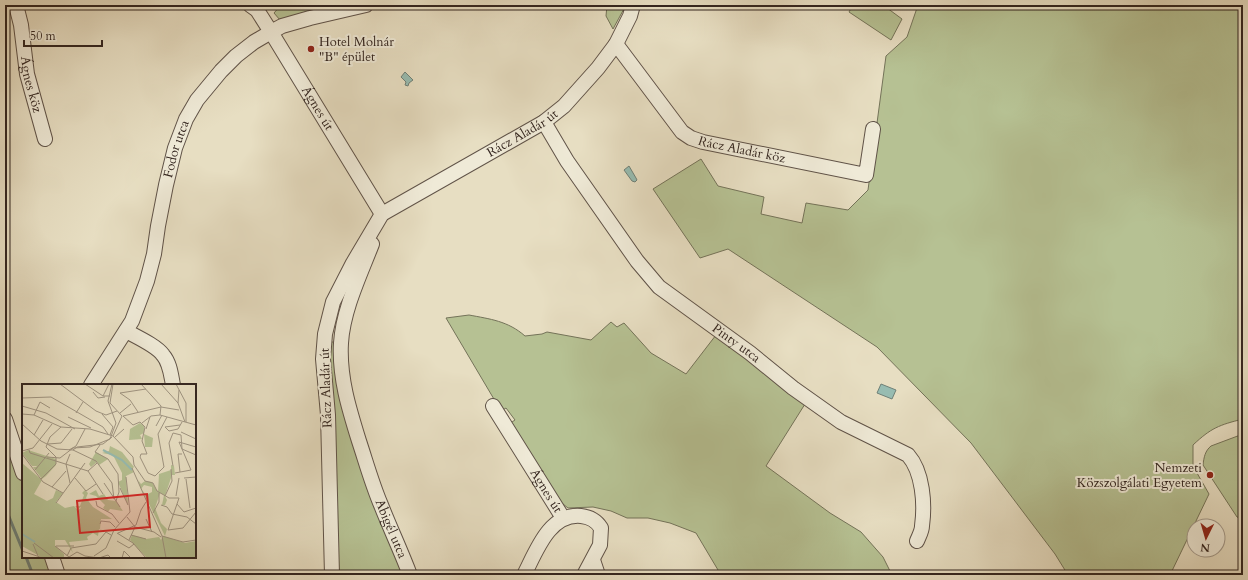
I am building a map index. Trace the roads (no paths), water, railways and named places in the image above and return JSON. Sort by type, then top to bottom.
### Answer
[{"type":"street","name":"Ágnes köz","points":[[16,5],[21,25],[27,74],[45,139]]},
{"type":"street","name":"Fodor utca","points":[[92,384],[132,321],[147,281],[154,254],[166,185],[175,148],[186,119],[198,100],[221,71],[236,56],[254,42],[271,32],[282,26],[310,18],[366,5]]},
{"type":"street","name":"Rácz Aladár út","points":[[332,575],[328,415],[322,359],[325,334],[333,302],[353,263],[382,214],[544,122],[564,106],[598,68],[616,44],[632,10],[642,5]]},
{"type":"street","name":"Ágnes út","points":[[256,7],[382,214]]},
{"type":"street","name":"Rácz Aladár köz","points":[[616,44],[682,132],[697,140],[866,175],[873,129]]},
{"type":"street","name":"Pinty utca","points":[[544,122],[636,261],[659,287],[750,353],[793,388],[841,422],[908,455],[913,460],[920,476],[922,492],[922,527],[918,541]]},
{"type":"street","name":"Rácz Aladár út","points":[[373,482],[345,392],[342,370],[341,343],[344,324],[382,214]]},
{"type":"street","points":[[126,331],[139,337],[163,354],[168,364],[173,384]]},
{"type":"street","name":"Ágnes út","points":[[493,406],[563,518],[573,516],[586,517],[593,519],[601,528],[600,545],[593,560]]},
{"type":"street","points":[[5,419],[20,451],[22,465]]},
{"type":"street","name":"Abigél utca","points":[[373,482],[380,504],[402,552],[410,575]]},
{"type":"street","points":[[524,575],[547,533],[563,518]]},
{"type":"street","points":[[52,558],[58,575]]},
{"type":"street","points":[[584,575],[593,560]]},
{"type":"street","points":[[593,560],[598,575]]},
{"type":"water","points":[[405,72],[413,80],[408,86],[405,85],[406,82],[401,77]]},
{"type":"water","points":[[629,166],[637,180],[635,182],[632,181],[624,170]]},
{"type":"water","points":[[881,384],[896,390],[892,399],[877,393]]},
{"type":"waterway","points":[[5,507],[22,549]]},
{"type":"waterway","points":[[26,558],[33,575]]},
{"type":"place","name":"Hotel Molnár \"B\" épület","points":[[311,49]]},
{"type":"place","name":"Nemzeti Közszolgálati Egyetem","points":[[1210,475]]}]
